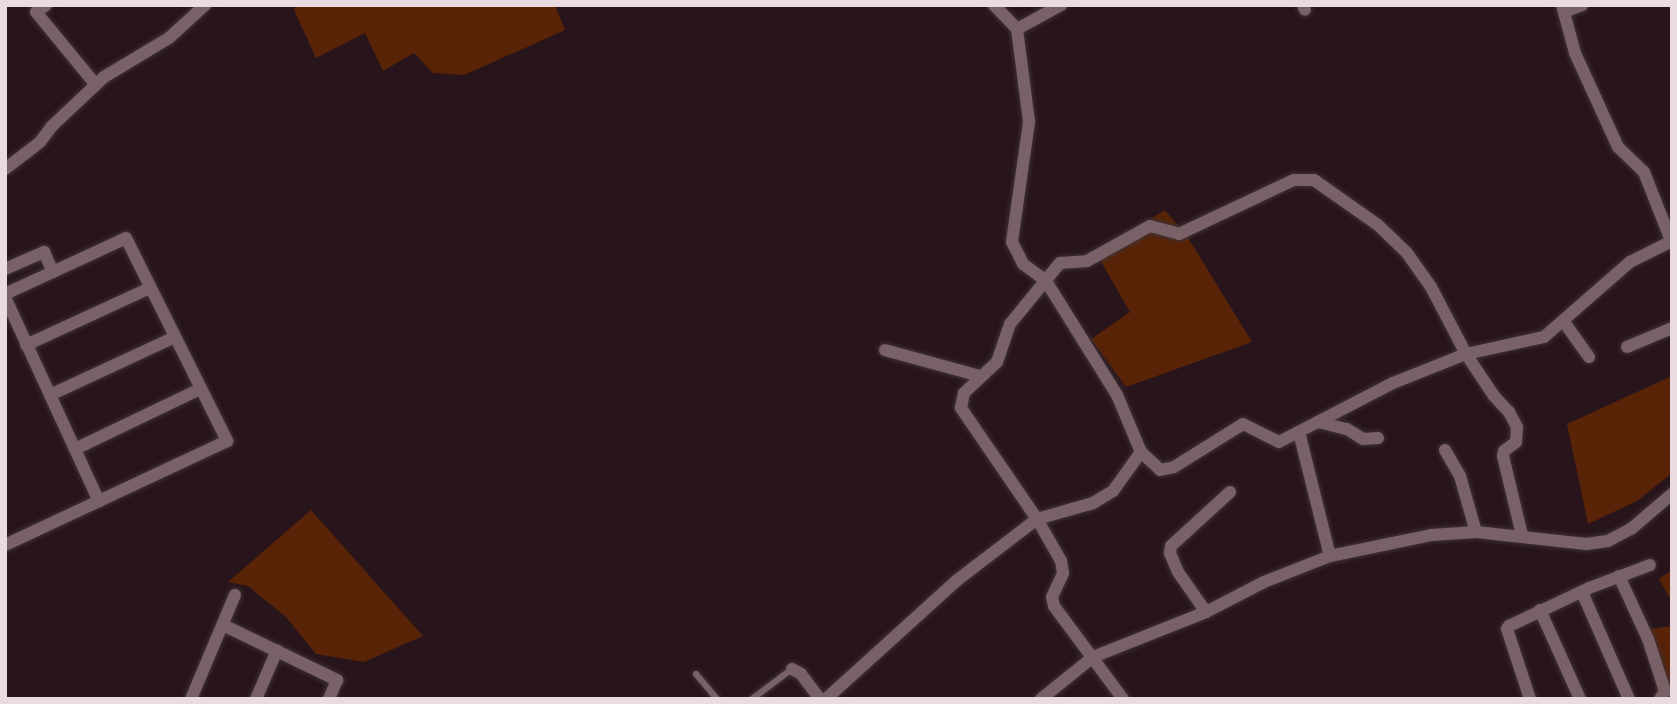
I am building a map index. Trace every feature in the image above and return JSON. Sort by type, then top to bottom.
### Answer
[{"type":"street","points":[[46,5],[36,12],[96,85]]},
{"type":"street","points":[[5,169],[40,142],[52,126],[96,85],[169,38],[205,5]]},
{"type":"street","points":[[994,5],[1017,29],[1030,122],[1012,242],[1023,264],[1045,281],[1117,395],[1141,452],[1160,470],[1168,469],[1243,424],[1275,442],[1393,383],[1466,354],[1544,337],[1630,262],[1672,242],[1644,172],[1618,147],[1575,53],[1563,9],[1582,5]]},
{"type":"street","points":[[1017,29],[1061,5]]},
{"type":"street","points":[[1123,699],[1052,601],[1063,566],[1037,519],[963,414],[961,403],[964,393],[997,362],[1010,324],[1060,263],[1087,261],[1150,226],[1179,234],[1294,180],[1314,180],[1378,225],[1407,253],[1431,287],[1466,354],[1517,427],[1516,442],[1504,451],[1503,456],[1522,535]]},
{"type":"street","points":[[5,545],[99,501],[227,441],[126,238],[5,295],[99,501]]},
{"type":"street","points":[[5,269],[44,252],[53,272]]},
{"type":"street","points":[[26,345],[150,288]]},
{"type":"street","points":[[1564,322],[1589,357]]},
{"type":"street","points":[[1627,347],[1672,328]]},
{"type":"street","points":[[50,396],[175,337]]},
{"type":"street","points":[[885,350],[980,376]]},
{"type":"street","points":[[75,449],[200,389]]},
{"type":"street","points":[[1318,422],[1347,429],[1363,439],[1378,438]]},
{"type":"street","points":[[1299,432],[1330,556]]},
{"type":"street","points":[[1445,450],[1460,476],[1476,532]]},
{"type":"street","points":[[826,699],[956,581],[1037,519],[1093,503],[1113,491],[1141,452]]},
{"type":"street","points":[[1206,612],[1178,572],[1170,553],[1171,546],[1230,492]]},
{"type":"street","points":[[1041,699],[1093,657],[1206,612],[1264,582],[1330,556],[1432,535],[1476,532],[1586,544],[1608,541],[1631,529],[1672,495]]},
{"type":"street","points":[[1530,699],[1507,629],[1511,624],[1650,565]]},
{"type":"street","points":[[1619,576],[1648,639],[1665,691],[1660,699]]},
{"type":"street","points":[[1582,592],[1629,699]]},
{"type":"street","points":[[191,699],[235,595]]},
{"type":"street","points":[[1540,610],[1580,699]]},
{"type":"street","points":[[223,625],[337,680],[329,699]]},
{"type":"street","points":[[256,699],[277,650]]},
{"type":"street","points":[[792,669],[801,674],[820,699]]},
{"type":"lane","points":[[752,699],[792,669]]},
{"type":"lane","points":[[696,674],[718,699]]},
{"type":"shaded area","points":[[298,5],[555,5],[565,30],[464,75],[433,73],[414,53],[383,71],[365,33],[316,58],[294,10]]},
{"type":"shaded area","points":[[1165,210],[1187,236],[1252,342],[1126,387],[1091,339],[1130,312],[1096,253]]},
{"type":"shaded area","points":[[1672,376],[1672,473],[1637,501],[1588,524],[1567,424]]},
{"type":"shaded area","points":[[311,510],[423,636],[364,662],[316,654],[286,617],[248,586],[228,582]]},
{"type":"shaded area","points":[[1672,570],[1672,602],[1659,579]]},
{"type":"shaded area","points":[[1672,626],[1672,693],[1656,692],[1650,629]]}]
